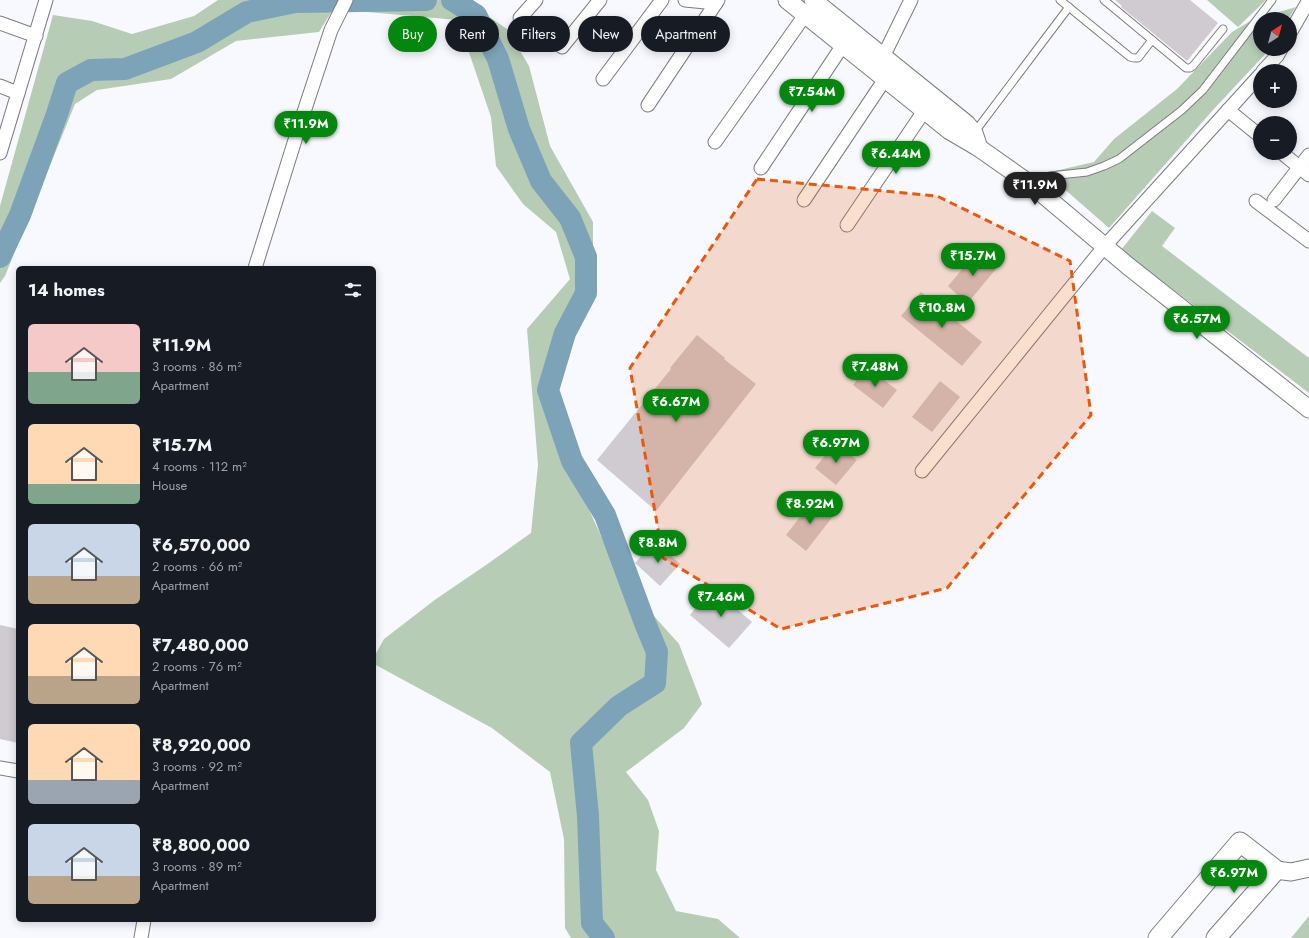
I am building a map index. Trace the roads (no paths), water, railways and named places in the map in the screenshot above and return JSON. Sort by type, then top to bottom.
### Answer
[{"type":"main road","points":[[1158,938],[1240,842],[1276,870],[1216,938]]},
{"type":"street","points":[[0,150],[46,0]]},
{"type":"street","points":[[256,266],[331,30],[346,0]]},
{"type":"street","points":[[522,16],[536,0]]},
{"type":"street","points":[[570,37],[600,0]]},
{"type":"street","points":[[603,79],[662,0]]},
{"type":"street","points":[[685,0],[717,2]]},
{"type":"street","points":[[787,0],[809,7],[883,57],[966,124],[977,140],[1104,247],[1309,409]]},
{"type":"street","points":[[883,57],[912,0]]},
{"type":"street","points":[[1297,21],[1309,0]]},
{"type":"street","points":[[648,105],[717,2]]},
{"type":"street","points":[[809,7],[843,45],[950,132],[977,140]]},
{"type":"street","points":[[715,142],[809,7]]},
{"type":"street","points":[[0,23],[36,36]]},
{"type":"street","points":[[761,168],[843,45]]},
{"type":"street","points":[[1270,64],[1277,56]]},
{"type":"street","points":[[804,200],[885,79]]},
{"type":"street","points":[[922,471],[1104,247],[1253,83]]},
{"type":"street","points":[[0,86],[18,93]]},
{"type":"street","points":[[1228,110],[1253,130]]},
{"type":"street","points":[[847,225],[924,111]]},
{"type":"street","points":[[1274,200],[1304,171],[1309,155]]},
{"type":"street","points":[[1291,160],[1304,171]]},
{"type":"street","points":[[1256,201],[1309,241]]},
{"type":"street","points":[[0,768],[16,771]]},
{"type":"street","points":[[1276,870],[1291,872],[1309,868]]},
{"type":"street","points":[[141,938],[144,922]]},
{"type":"lane","points":[[1060,0],[1130,57],[1138,58],[1152,40]]},
{"type":"lane","points":[[1104,0],[1182,65],[1190,68],[1223,30]]},
{"type":"lane","points":[[1033,186],[1050,176],[1087,172],[1119,159],[1182,110],[1203,90],[1272,0]]},
{"type":"lane","points":[[977,140],[1069,7]]},
{"type":"waterway","points":[[0,257],[20,215],[67,83],[91,70],[125,69],[197,42],[247,12],[295,2],[426,0]]},
{"type":"waterway","points":[[452,0],[476,15],[498,59],[519,129],[541,181],[570,218],[586,257],[586,293],[565,333],[548,390],[572,461],[605,515],[657,652],[655,683],[619,706],[581,743],[588,816],[592,923],[604,938]]}]
